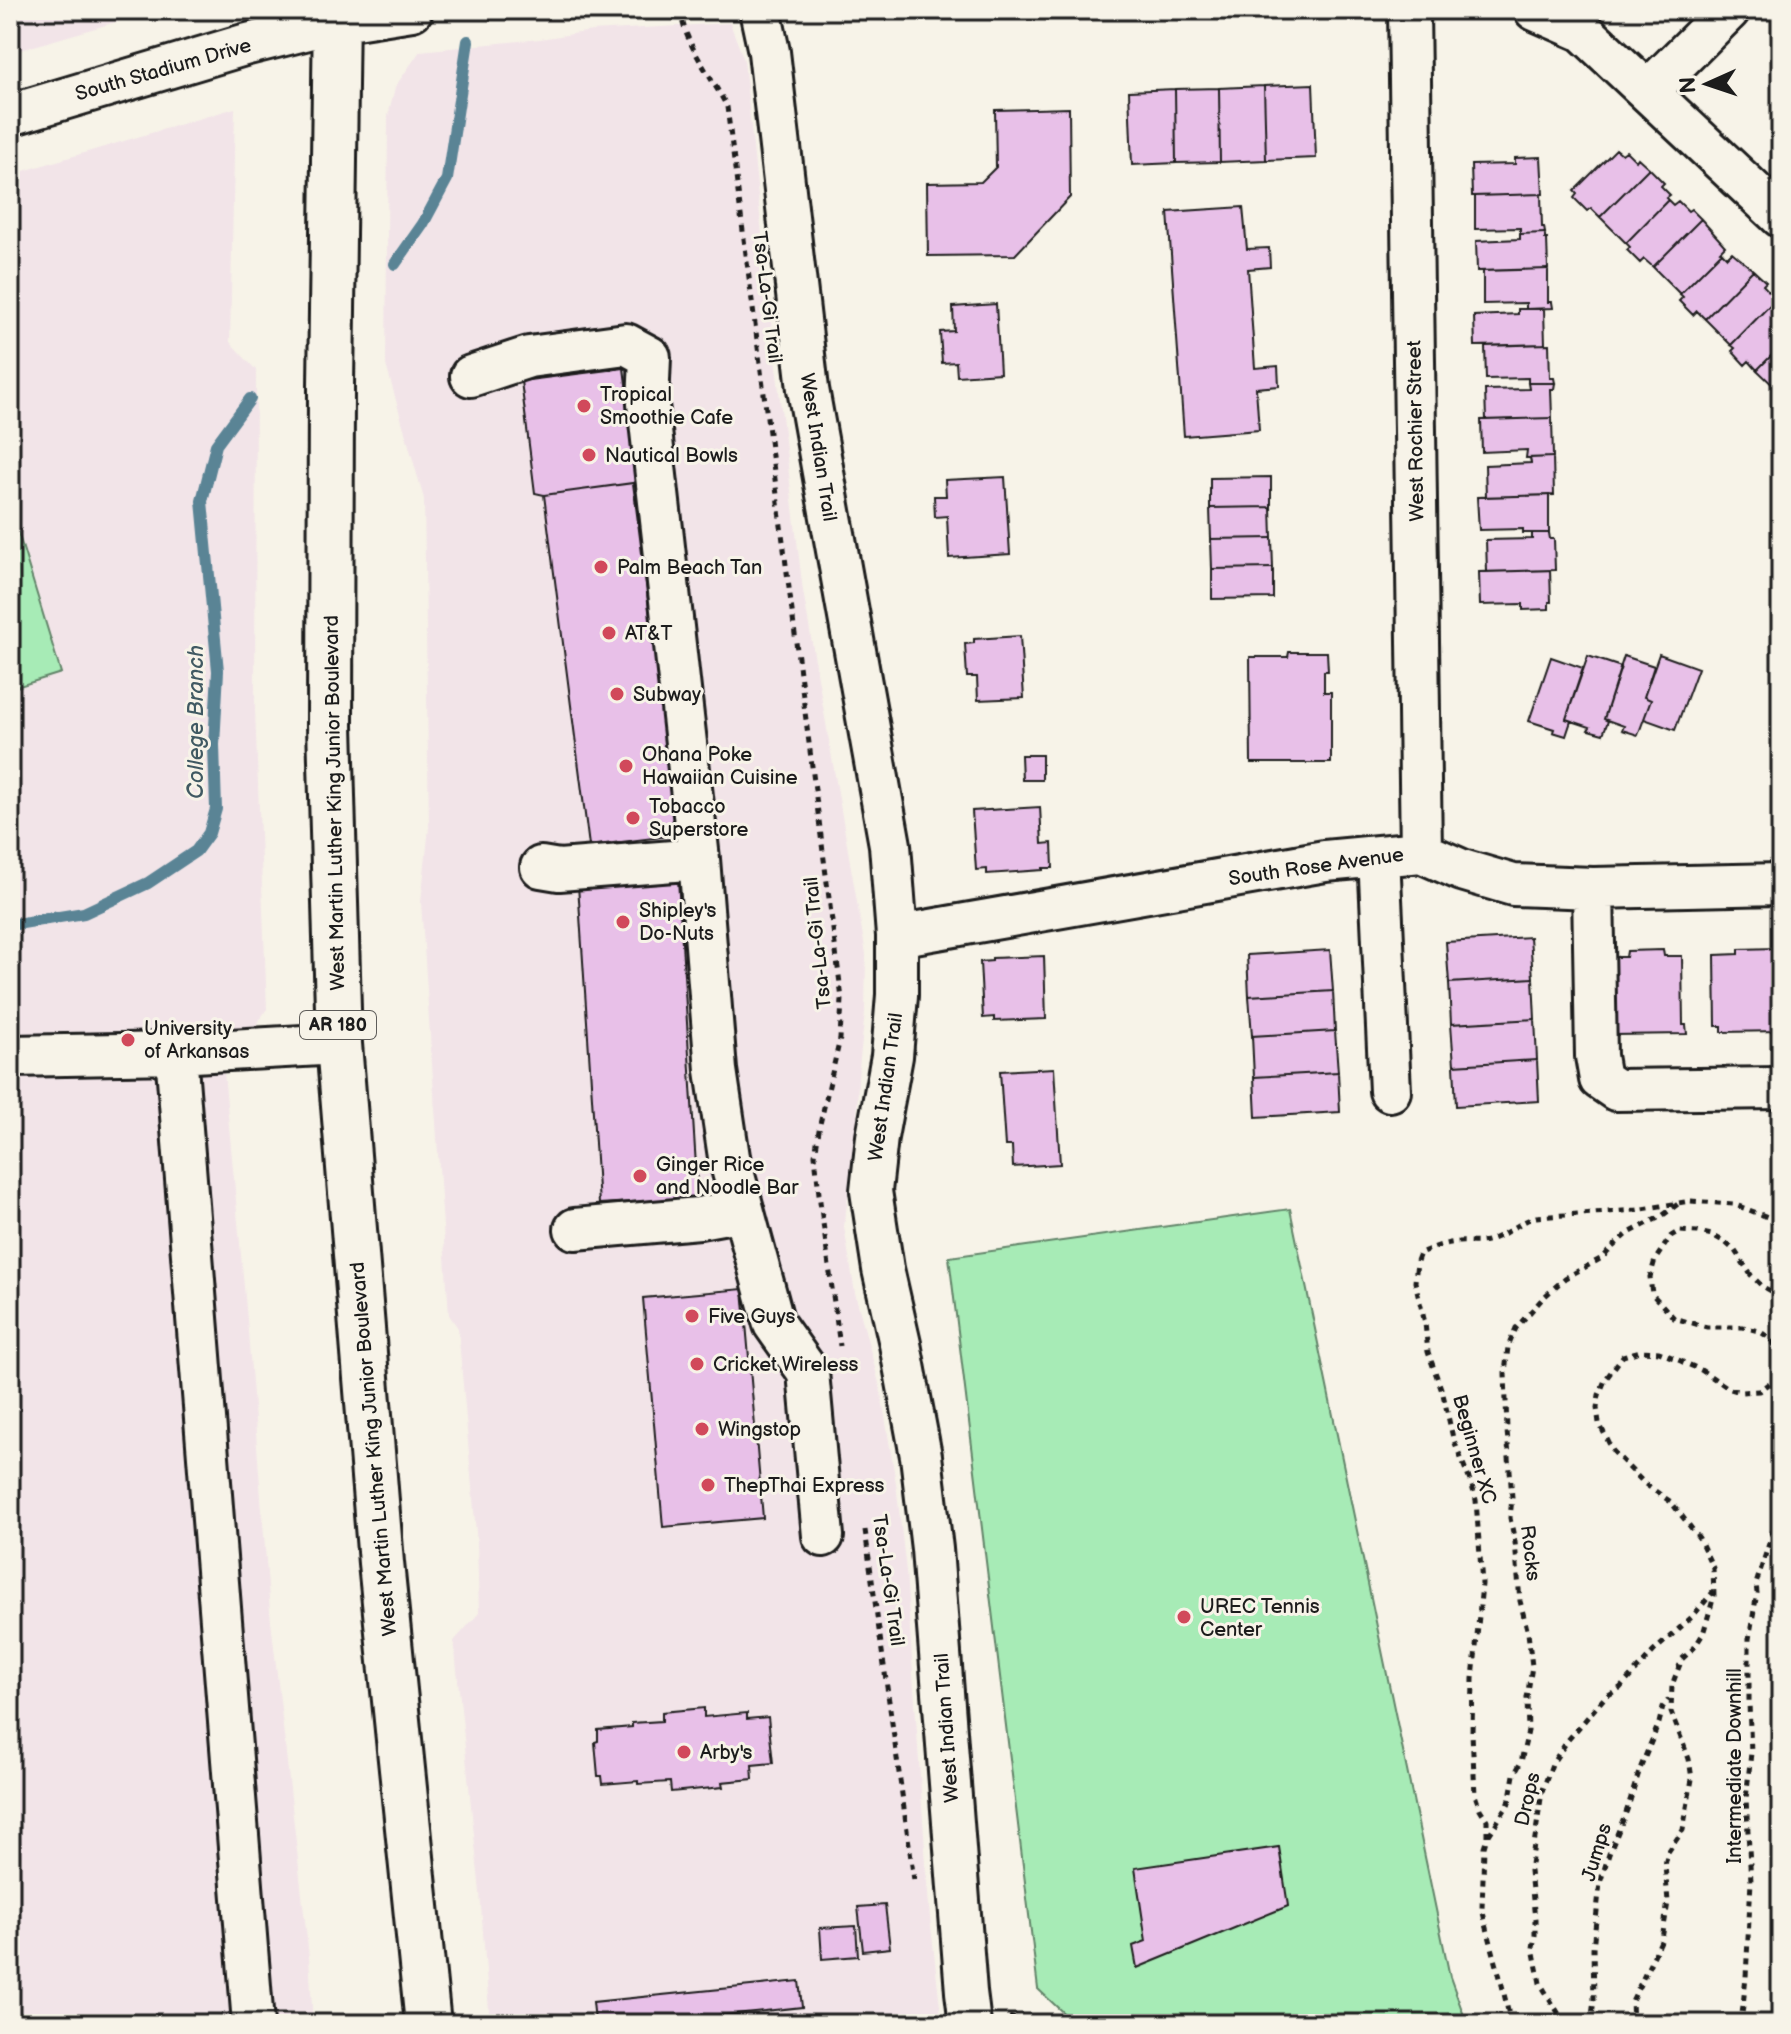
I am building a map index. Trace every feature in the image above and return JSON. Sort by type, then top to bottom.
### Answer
[{"type":"main road","name":"West Martin Luther King Junior Boulevard","points":[[336,16],[330,725],[339,1044],[381,1563],[428,2024]]},
{"type":"street","name":"South Stadium Drive","points":[[10,115],[336,16],[412,10]]},
{"type":"street","name":"West Indian Trail","points":[[760,10],[769,52],[808,389],[890,845],[897,936],[897,995],[892,1056],[871,1191],[883,1269],[921,1456],[932,1549],[970,2024]]},
{"type":"street","name":"West Rochier Street","points":[[1409,10],[1421,852]]},
{"type":"street","points":[[1535,10],[1583,31],[1781,217]]},
{"type":"street","points":[[1648,91],[1729,10]]},
{"type":"street","points":[[471,376],[529,357],[626,344],[650,357],[648,404],[699,859],[716,1070],[729,1157],[774,1324],[808,1372],[823,1536]]},
{"type":"street","name":"South Rose Avenue","points":[[897,936],[1325,861],[1421,852],[1462,870],[1513,885],[1593,888],[1781,884]]},
{"type":"street","points":[[1379,856],[1390,1091]]},
{"type":"street","points":[[541,867],[559,870],[699,859]]},
{"type":"street","points":[[1593,888],[1596,1056],[1600,1079],[1616,1090],[1781,1088]]},
{"type":"street","points":[[10,1056],[176,1053],[339,1044]]},
{"type":"street","points":[[176,1053],[253,2024]]},
{"type":"street","points":[[575,1229],[699,1218],[743,1210]]},
{"type":"path","name":"Tsa-La-Gi Trail","points":[[681,10],[688,41],[727,107],[842,999],[840,1039],[815,1155],[840,1348]]},
{"type":"path","name":"Beginner XC","points":[[1511,2024],[1482,1909],[1487,1820],[1475,1795],[1472,1733],[1473,1679],[1482,1584],[1476,1500],[1453,1438],[1443,1394],[1428,1352],[1415,1282],[1417,1261],[1420,1253],[1436,1247],[1489,1241],[1521,1221],[1536,1217],[1637,1210],[1690,1201],[1733,1204],[1781,1222]]},
{"type":"path","name":"Rocks","points":[[1487,1837],[1509,1803],[1514,1775],[1521,1762],[1528,1731],[1527,1698],[1532,1666],[1510,1518],[1512,1498],[1505,1373],[1508,1347],[1516,1328],[1565,1278],[1604,1257],[1629,1233],[1662,1216],[1679,1203]]},
{"type":"path","points":[[1714,1591],[1713,1568],[1699,1538],[1671,1502],[1645,1484],[1613,1451],[1599,1423],[1599,1395],[1613,1367],[1623,1356],[1640,1351],[1659,1352],[1674,1358],[1741,1392],[1759,1391],[1772,1381],[1780,1367],[1779,1353],[1771,1339],[1759,1331],[1743,1327],[1707,1327],[1674,1318],[1652,1294],[1650,1277],[1655,1260],[1671,1236],[1679,1231],[1712,1235],[1725,1242],[1763,1287],[1781,1297]]},
{"type":"path","name":"Intermediate Downhill","points":[[1741,2024],[1751,1881],[1746,1799],[1751,1753],[1749,1639],[1756,1584],[1781,1512]]},
{"type":"path","name":"Tsa-La-Gi Trail","points":[[864,1517],[915,1886]]},
{"type":"path","name":"Jumps","points":[[1591,2024],[1593,1948],[1600,1883],[1663,1707],[1670,1699],[1682,1659],[1703,1634],[1714,1591]]},
{"type":"path","name":"Drops","points":[[1565,2024],[1540,1983],[1533,1948],[1535,1919],[1530,1871],[1538,1807],[1552,1764],[1605,1697],[1620,1688],[1714,1591]]},
{"type":"path","points":[[1633,2024],[1632,2001],[1662,1939],[1668,1902],[1665,1865],[1668,1852],[1683,1830],[1692,1779],[1689,1759],[1671,1712],[1670,1699]]},
{"type":"shaded area","points":[[10,10],[157,10],[10,53]]},
{"type":"shaded area","points":[[730,23],[744,60],[803,591],[866,954],[857,1126],[844,1227],[855,1293],[880,1387],[896,1483],[906,1571],[929,1908],[942,2024],[490,2024],[454,1641],[479,1613],[477,1544],[458,1328],[449,1315],[421,902],[429,827],[424,499],[386,365],[388,116],[395,87],[420,51],[592,31]]},
{"type":"shaded area","name":"University of Arkansas","points":[[235,108],[230,342],[256,370],[255,710],[267,1009],[224,1072],[270,1612],[309,1957],[313,2024],[10,2024],[10,175]]},
{"type":"green space","points":[[10,506],[61,673],[10,689]]},
{"type":"green space","name":"UREC Tennis Center","points":[[1290,1209],[1450,1977],[1467,2024],[1075,2024],[1038,1989],[949,1257]]},
{"type":"building","points":[[1313,84],[1316,158],[1266,160],[1264,86]]},
{"type":"building","points":[[1264,86],[1266,160],[1220,162],[1219,88]]},
{"type":"building","points":[[1219,88],[1220,162],[1176,163],[1175,89]]},
{"type":"building","points":[[1175,89],[1176,163],[1132,165],[1129,91]]},
{"type":"building","points":[[1069,108],[1070,197],[1015,255],[928,256],[927,183],[981,182],[996,167],[995,110]]},
{"type":"building","points":[[1616,149],[1622,154],[1626,151],[1649,168],[1600,217],[1591,208],[1587,211],[1574,198],[1577,194],[1574,191]]},
{"type":"building","points":[[1541,157],[1543,194],[1472,196],[1471,165],[1515,164],[1515,158]]},
{"type":"building","points":[[1649,168],[1664,183],[1661,186],[1670,195],[1626,243],[1600,217]]},
{"type":"building","points":[[1541,194],[1545,233],[1520,234],[1520,228],[1475,229],[1475,196]]},
{"type":"building","points":[[1668,200],[1673,205],[1678,201],[1701,219],[1653,267],[1644,259],[1640,263],[1627,250],[1630,247],[1626,243]]},
{"type":"building","points":[[1243,207],[1247,249],[1269,248],[1270,267],[1248,269],[1255,368],[1278,366],[1279,386],[1256,388],[1259,430],[1184,436],[1168,212]]},
{"type":"building","points":[[1701,219],[1725,246],[1680,294],[1653,267]]},
{"type":"building","points":[[1545,233],[1548,269],[1477,271],[1476,241],[1520,239],[1520,234]]},
{"type":"building","points":[[1722,252],[1727,257],[1732,252],[1753,270],[1705,319],[1697,311],[1693,315],[1679,301],[1683,297],[1680,294]]},
{"type":"building","points":[[1548,269],[1548,302],[1552,302],[1553,308],[1526,309],[1526,303],[1483,304],[1483,271]]},
{"type":"building","points":[[1753,270],[1766,282],[1763,285],[1774,297],[1773,302],[1731,345],[1705,319]]},
{"type":"building","points":[[1773,302],[1779,308],[1781,305],[1781,346],[1757,370],[1749,361],[1745,365],[1732,351],[1735,348],[1731,345]]},
{"type":"building","points":[[996,304],[1000,373],[957,376],[956,362],[942,363],[940,332],[954,331],[953,307]]},
{"type":"building","points":[[1518,309],[1544,309],[1545,344],[1475,346],[1474,316],[1518,314]]},
{"type":"building","points":[[1549,344],[1550,378],[1554,378],[1555,383],[1528,383],[1528,378],[1486,379],[1485,346]]},
{"type":"building","points":[[1781,346],[1781,393],[1757,370]]},
{"type":"building","points":[[624,368],[638,479],[633,483],[544,495],[535,493],[521,381]]},
{"type":"building","points":[[1528,383],[1555,383],[1554,389],[1551,389],[1552,418],[1486,420],[1485,390],[1529,389]]},
{"type":"building","points":[[1552,418],[1553,457],[1526,458],[1527,450],[1482,452],[1481,420]]},
{"type":"building","points":[[1553,457],[1554,495],[1486,497],[1485,465],[1531,463],[1530,458]]},
{"type":"building","points":[[1005,477],[1010,554],[949,558],[947,516],[935,517],[934,496],[946,496],[945,480]]},
{"type":"building","points":[[1271,477],[1271,507],[1210,508],[1210,478]]},
{"type":"building","points":[[633,483],[678,835],[589,846],[544,495]]},
{"type":"building","points":[[1549,495],[1549,533],[1523,533],[1523,529],[1479,530],[1477,497]]},
{"type":"building","points":[[1271,507],[1272,538],[1211,539],[1210,508]]},
{"type":"building","points":[[1532,533],[1549,533],[1550,539],[1554,539],[1555,570],[1487,572],[1486,540],[1532,539]]},
{"type":"building","points":[[1272,538],[1273,568],[1212,569],[1211,539]]},
{"type":"building","points":[[1273,568],[1273,598],[1212,599],[1212,569]]},
{"type":"building","points":[[1550,570],[1549,609],[1523,610],[1523,604],[1480,605],[1479,572]]},
{"type":"building","points":[[1020,636],[1024,698],[978,700],[977,677],[967,677],[965,644],[974,643],[974,639]]},
{"type":"building","points":[[1289,652],[1327,652],[1328,671],[1324,671],[1324,692],[1331,692],[1331,763],[1251,763],[1250,657],[1288,657]]},
{"type":"building","points":[[1659,654],[1698,668],[1675,730],[1644,719],[1651,700],[1644,697]]},
{"type":"building","points":[[1588,656],[1621,667],[1604,719],[1608,721],[1603,734],[1566,719]]},
{"type":"building","points":[[1624,656],[1654,666],[1644,697],[1651,700],[1638,735],[1604,719]]},
{"type":"building","points":[[1551,657],[1583,668],[1566,719],[1571,721],[1566,736],[1529,721]]},
{"type":"building","points":[[1021,755],[1042,755],[1042,780],[1022,780]]},
{"type":"building","points":[[1040,807],[1042,844],[1052,843],[1053,868],[987,874],[987,869],[976,870],[972,811]]},
{"type":"building","points":[[678,879],[698,1198],[599,1204],[578,885]]},
{"type":"building","points":[[1530,937],[1533,978],[1449,983],[1446,942]]},
{"type":"building","points":[[1776,948],[1775,954],[1781,954],[1781,1031],[1722,1032],[1722,1026],[1716,1026],[1715,955],[1739,954],[1739,949]]},
{"type":"building","points":[[1330,950],[1333,991],[1249,996],[1247,955]]},
{"type":"building","points":[[1663,950],[1664,956],[1682,956],[1683,1025],[1686,1025],[1687,1034],[1612,1035],[1602,957],[1626,957],[1627,951]]},
{"type":"building","points":[[1044,956],[1046,1019],[994,1021],[994,1017],[983,1018],[980,962],[992,961],[992,958]]},
{"type":"building","points":[[1533,978],[1535,1019],[1451,1024],[1449,983]]},
{"type":"building","points":[[1333,991],[1335,1031],[1252,1036],[1249,996]]},
{"type":"building","points":[[1535,1019],[1537,1060],[1454,1065],[1451,1024]]},
{"type":"building","points":[[1335,1031],[1338,1072],[1254,1077],[1252,1036]]},
{"type":"building","points":[[1537,1060],[1539,1101],[1456,1106],[1454,1065]]},
{"type":"building","points":[[1054,1068],[1060,1164],[1013,1167],[1012,1146],[1005,1146],[1000,1071]]},
{"type":"building","points":[[1338,1072],[1340,1112],[1256,1117],[1254,1077]]},
{"type":"building","points":[[743,1289],[763,1518],[663,1527],[643,1298]]},
{"type":"building","name":"Arby's","points":[[704,1708],[704,1717],[747,1713],[747,1719],[768,1717],[773,1763],[752,1765],[753,1779],[722,1782],[723,1787],[671,1792],[670,1782],[603,1784],[602,1776],[598,1776],[595,1742],[598,1741],[598,1730],[662,1721],[662,1712]]},
{"type":"building","points":[[1279,1847],[1288,1906],[1137,1968],[1133,1946],[1146,1941],[1135,1868]]},
{"type":"building","points":[[885,1905],[890,1948],[863,1951],[858,1907]]},
{"type":"building","points":[[856,1926],[858,1956],[822,1959],[820,1928]]},
{"type":"building","points":[[799,1981],[802,2007],[640,2024],[597,2024],[595,2021],[593,2002]]},
{"type":"waterway","name":"College Branch","points":[[395,264],[423,224],[447,179],[468,41]]},
{"type":"waterway","name":"College Branch","points":[[10,925],[84,913],[148,883],[196,851],[209,833],[216,809],[214,745],[218,671],[202,501],[216,445],[250,399]]},
{"type":"place","name":"Tropical Smoothie Cafe","points":[[584,406]]},
{"type":"place","name":"Nautical Bowls","points":[[589,455]]},
{"type":"place","name":"Palm Beach Tan","points":[[601,567]]},
{"type":"place","name":"AT&T","points":[[609,633]]},
{"type":"place","name":"Subway","points":[[617,694]]},
{"type":"place","name":"Ohana Poke Hawaiian Cuisine","points":[[626,766]]},
{"type":"place","name":"Tobacco Superstore","points":[[633,818]]},
{"type":"place","name":"Shipley's Do-Nuts","points":[[623,922]]},
{"type":"place","name":"University of Arkansas","points":[[128,1040]]},
{"type":"place","name":"Ginger Rice and Noodle Bar","points":[[640,1176]]},
{"type":"place","name":"Five Guys","points":[[692,1316]]},
{"type":"place","name":"Cricket Wireless","points":[[697,1364]]},
{"type":"place","name":"Wingstop","points":[[702,1429]]},
{"type":"place","name":"ThepThai Express","points":[[708,1485]]},
{"type":"place","name":"UREC Tennis Center","points":[[1184,1617]]},
{"type":"place","name":"Arby's","points":[[684,1752]]}]
